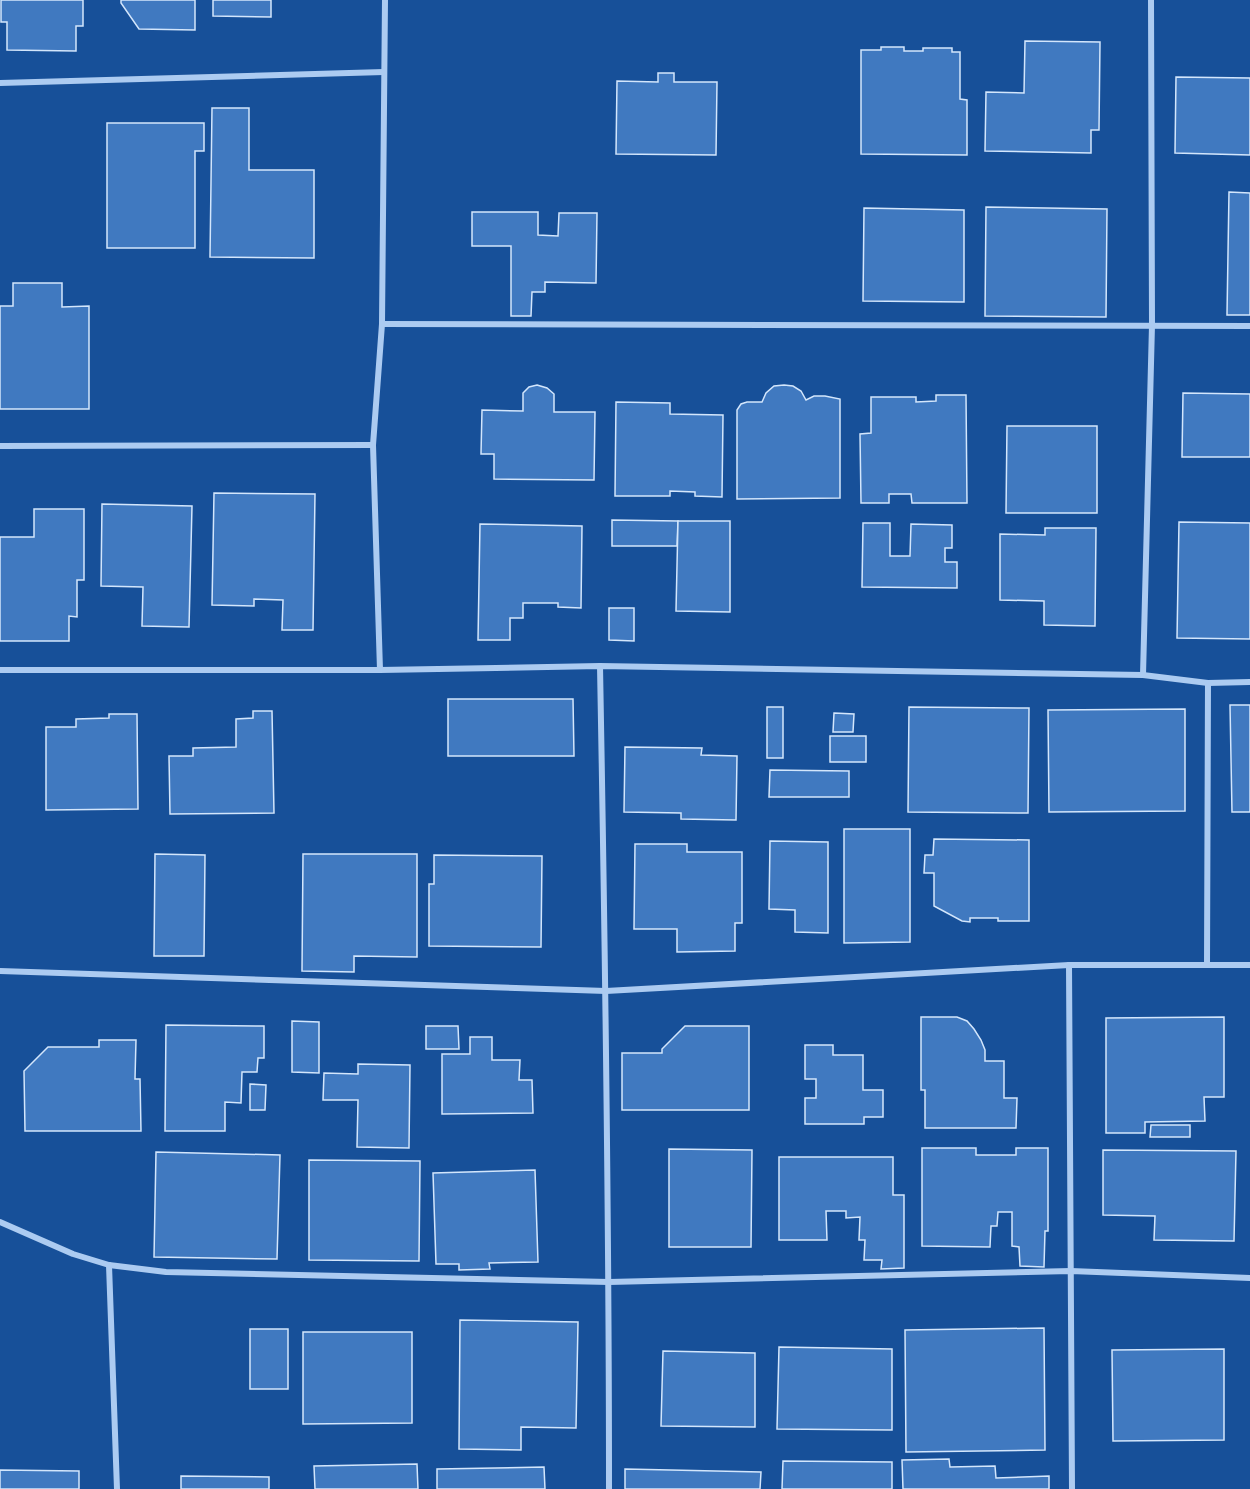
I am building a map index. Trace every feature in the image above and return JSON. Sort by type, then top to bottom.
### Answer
[{"type":"street","points":[[380,670],[373,445],[382,324],[385,0]]},
{"type":"street","points":[[1143,675],[1152,325],[1151,0]]},
{"type":"street","points":[[0,83],[384,72]]},
{"type":"street","points":[[382,324],[1250,326]]},
{"type":"street","points":[[0,446],[373,445]]},
{"type":"street","points":[[600,666],[606,991],[609,1489]]},
{"type":"street","points":[[0,670],[380,670],[600,666],[1143,675],[1208,682],[1250,682]]},
{"type":"street","points":[[1207,964],[1208,682]]},
{"type":"street","points":[[1069,965],[1072,1489]]},
{"type":"street","points":[[0,971],[606,991],[1069,965],[1250,965]]},
{"type":"street","points":[[0,1222],[73,1254],[109,1265],[166,1272],[609,1282],[1071,1271],[1250,1278]]},
{"type":"street","points":[[109,1265],[117,1489]]},
{"type":"building","points":[[1,0],[83,0],[83,26],[76,26],[76,51],[7,50],[7,22],[1,22]]},
{"type":"building","points":[[121,0],[195,0],[195,30],[139,29]]},
{"type":"building","points":[[213,0],[271,0],[271,17],[213,16]]},
{"type":"building","points":[[1025,41],[1100,42],[1099,130],[1091,130],[1091,153],[985,151],[986,92],[1024,93]]},
{"type":"building","points":[[881,47],[904,47],[904,51],[923,51],[923,48],[952,48],[952,52],[960,52],[960,99],[967,100],[967,155],[861,154],[861,50],[881,50]]},
{"type":"building","points":[[658,73],[674,73],[674,82],[717,82],[716,155],[616,154],[617,81],[658,82]]},
{"type":"building","points":[[1176,77],[1250,78],[1250,155],[1175,153]]},
{"type":"building","points":[[212,108],[249,108],[249,170],[314,170],[314,258],[210,257]]},
{"type":"building","points":[[107,123],[204,123],[204,151],[195,151],[195,248],[107,248]]},
{"type":"building","points":[[1229,192],[1250,193],[1250,315],[1227,315]]},
{"type":"building","points":[[986,207],[1107,209],[1106,317],[985,316]]},
{"type":"building","points":[[864,208],[964,210],[964,302],[863,301]]},
{"type":"building","points":[[472,212],[538,212],[538,235],[558,236],[559,213],[597,213],[596,283],[545,282],[545,292],[532,292],[531,316],[511,316],[511,246],[472,246]]},
{"type":"building","points":[[13,283],[62,283],[62,307],[89,306],[89,409],[0,409],[0,306],[13,306]]},
{"type":"building","points":[[537,385],[547,388],[554,394],[554,412],[595,412],[594,480],[494,479],[494,454],[481,454],[482,410],[523,411],[523,393],[529,387]]},
{"type":"building","points":[[774,386],[793,386],[801,391],[806,400],[814,396],[840,399],[840,498],[737,499],[737,410],[741,404],[747,402],[762,402],[766,393]]},
{"type":"building","points":[[1183,393],[1250,394],[1250,457],[1182,457]]},
{"type":"building","points":[[936,395],[966,395],[967,503],[912,503],[911,494],[889,494],[889,503],[861,503],[860,434],[871,433],[871,397],[916,397],[916,402],[936,401]]},
{"type":"building","points":[[616,402],[670,403],[670,414],[723,415],[722,497],[695,496],[695,492],[670,491],[670,496],[615,496]]},
{"type":"building","points":[[1007,426],[1097,426],[1097,513],[1006,513]]},
{"type":"building","points":[[214,493],[315,494],[313,630],[282,630],[283,600],[254,599],[254,606],[212,605]]},
{"type":"building","points":[[102,504],[192,506],[189,627],[142,626],[143,587],[101,586]]},
{"type":"building","points":[[34,509],[84,509],[84,580],[77,580],[77,617],[69,616],[69,641],[0,641],[0,537],[34,537]]},
{"type":"building","points":[[612,520],[678,521],[677,546],[612,546]]},
{"type":"building","points":[[678,521],[730,521],[730,612],[676,611]]},
{"type":"building","points":[[1179,522],[1250,523],[1250,639],[1177,638]]},
{"type":"building","points":[[863,523],[890,523],[890,556],[910,556],[911,524],[952,525],[952,548],[945,548],[945,562],[957,562],[957,588],[862,587]]},
{"type":"building","points":[[480,524],[582,526],[581,608],[558,607],[558,603],[523,603],[523,618],[510,618],[510,640],[478,640]]},
{"type":"building","points":[[1045,528],[1096,528],[1095,626],[1044,625],[1044,601],[1000,600],[1000,534],[1045,535]]},
{"type":"building","points":[[609,608],[634,608],[634,641],[609,640]]},
{"type":"building","points":[[448,699],[573,699],[574,756],[448,756]]},
{"type":"building","points":[[1230,705],[1250,705],[1250,812],[1232,812]]},
{"type":"building","points":[[767,707],[783,707],[783,758],[767,758]]},
{"type":"building","points":[[909,707],[1029,708],[1028,813],[908,812]]},
{"type":"building","points":[[1185,709],[1185,811],[1049,812],[1048,710]]},
{"type":"building","points":[[253,711],[272,711],[274,813],[170,814],[169,756],[193,756],[193,748],[236,747],[236,719],[253,718]]},
{"type":"building","points":[[834,713],[854,714],[853,732],[833,732]]},
{"type":"building","points":[[109,714],[137,714],[138,809],[46,810],[46,727],[76,727],[76,719],[109,718]]},
{"type":"building","points":[[830,736],[866,736],[866,762],[830,762]]},
{"type":"building","points":[[625,747],[702,748],[701,755],[737,756],[736,820],[681,819],[681,813],[624,812]]},
{"type":"building","points":[[770,770],[849,771],[849,797],[769,797]]},
{"type":"building","points":[[844,829],[910,829],[910,942],[844,943]]},
{"type":"building","points":[[934,839],[1029,840],[1029,921],[970,918],[970,922],[962,921],[934,906],[934,873],[924,873],[925,855],[933,855]]},
{"type":"building","points":[[770,841],[828,842],[828,933],[795,932],[795,910],[769,909]]},
{"type":"building","points":[[635,844],[687,844],[687,852],[742,852],[742,923],[735,923],[735,951],[677,952],[677,929],[634,929]]},
{"type":"building","points":[[155,854],[205,855],[204,956],[154,956]]},
{"type":"building","points":[[303,854],[417,854],[417,957],[354,956],[354,972],[302,971]]},
{"type":"building","points":[[434,855],[542,856],[541,947],[429,946],[429,884],[434,884]]},
{"type":"building","points":[[921,1017],[957,1017],[967,1021],[981,1040],[985,1050],[985,1061],[1004,1061],[1004,1098],[1017,1098],[1016,1128],[925,1128],[925,1090],[921,1090]]},
{"type":"building","points":[[1224,1017],[1224,1097],[1204,1097],[1205,1121],[1145,1122],[1145,1133],[1106,1133],[1106,1018]]},
{"type":"building","points":[[292,1021],[319,1022],[319,1073],[292,1072]]},
{"type":"building","points":[[166,1025],[264,1026],[264,1058],[258,1058],[257,1072],[242,1072],[241,1103],[225,1102],[225,1131],[165,1131]]},
{"type":"building","points":[[426,1026],[458,1026],[459,1049],[426,1049]]},
{"type":"building","points":[[685,1026],[749,1026],[749,1110],[622,1110],[622,1053],[662,1053],[662,1049]]},
{"type":"building","points":[[470,1037],[492,1037],[492,1060],[520,1060],[519,1080],[532,1080],[533,1113],[442,1114],[442,1054],[470,1054]]},
{"type":"building","points":[[99,1040],[136,1040],[135,1079],[140,1079],[141,1131],[25,1131],[24,1071],[48,1047],[99,1047]]},
{"type":"building","points":[[805,1045],[833,1045],[833,1055],[863,1055],[863,1090],[883,1090],[883,1117],[864,1117],[864,1124],[805,1124],[805,1098],[816,1098],[816,1079],[805,1079]]},
{"type":"building","points":[[358,1064],[410,1065],[409,1148],[357,1147],[358,1100],[323,1100],[324,1073],[358,1074]]},
{"type":"building","points":[[250,1084],[266,1085],[265,1110],[250,1110]]},
{"type":"building","points":[[1151,1125],[1190,1125],[1190,1137],[1150,1137]]},
{"type":"building","points":[[922,1148],[976,1148],[976,1155],[1016,1155],[1016,1148],[1048,1148],[1048,1231],[1045,1231],[1044,1267],[1020,1266],[1019,1247],[1012,1246],[1012,1212],[998,1212],[997,1226],[991,1226],[990,1247],[922,1246]]},
{"type":"building","points":[[669,1149],[752,1150],[751,1247],[669,1247]]},
{"type":"building","points":[[1103,1150],[1236,1151],[1234,1241],[1154,1240],[1155,1216],[1103,1215]]},
{"type":"building","points":[[156,1152],[280,1155],[277,1259],[154,1257]]},
{"type":"building","points":[[779,1157],[893,1157],[893,1195],[904,1195],[904,1268],[881,1269],[882,1260],[864,1260],[865,1240],[859,1240],[860,1217],[846,1218],[846,1211],[826,1211],[827,1240],[779,1240]]},
{"type":"building","points":[[309,1160],[420,1161],[419,1261],[309,1260]]},
{"type":"building","points":[[535,1170],[538,1262],[489,1263],[490,1269],[459,1270],[459,1264],[436,1264],[433,1173]]},
{"type":"building","points":[[460,1320],[578,1322],[576,1428],[521,1427],[521,1450],[459,1449]]},
{"type":"building","points":[[1044,1328],[1045,1450],[906,1452],[905,1330]]},
{"type":"building","points":[[250,1329],[288,1329],[288,1389],[250,1389]]},
{"type":"building","points":[[303,1332],[412,1332],[412,1423],[303,1424]]},
{"type":"building","points":[[779,1347],[892,1349],[892,1430],[777,1429]]},
{"type":"building","points":[[1224,1349],[1224,1440],[1113,1441],[1112,1350]]},
{"type":"building","points":[[663,1351],[755,1353],[755,1427],[661,1426]]},
{"type":"building","points":[[949,1459],[950,1467],[995,1466],[996,1478],[1049,1476],[1049,1489],[903,1489],[902,1460]]},
{"type":"building","points":[[783,1461],[892,1462],[892,1489],[782,1489]]},
{"type":"building","points":[[417,1464],[418,1489],[315,1489],[314,1466]]},
{"type":"building","points":[[544,1467],[545,1489],[437,1489],[437,1469]]},
{"type":"building","points":[[625,1469],[761,1472],[760,1489],[625,1489]]},
{"type":"building","points":[[0,1470],[79,1471],[79,1489],[0,1489]]},
{"type":"building","points":[[181,1476],[269,1477],[269,1489],[181,1489]]}]
